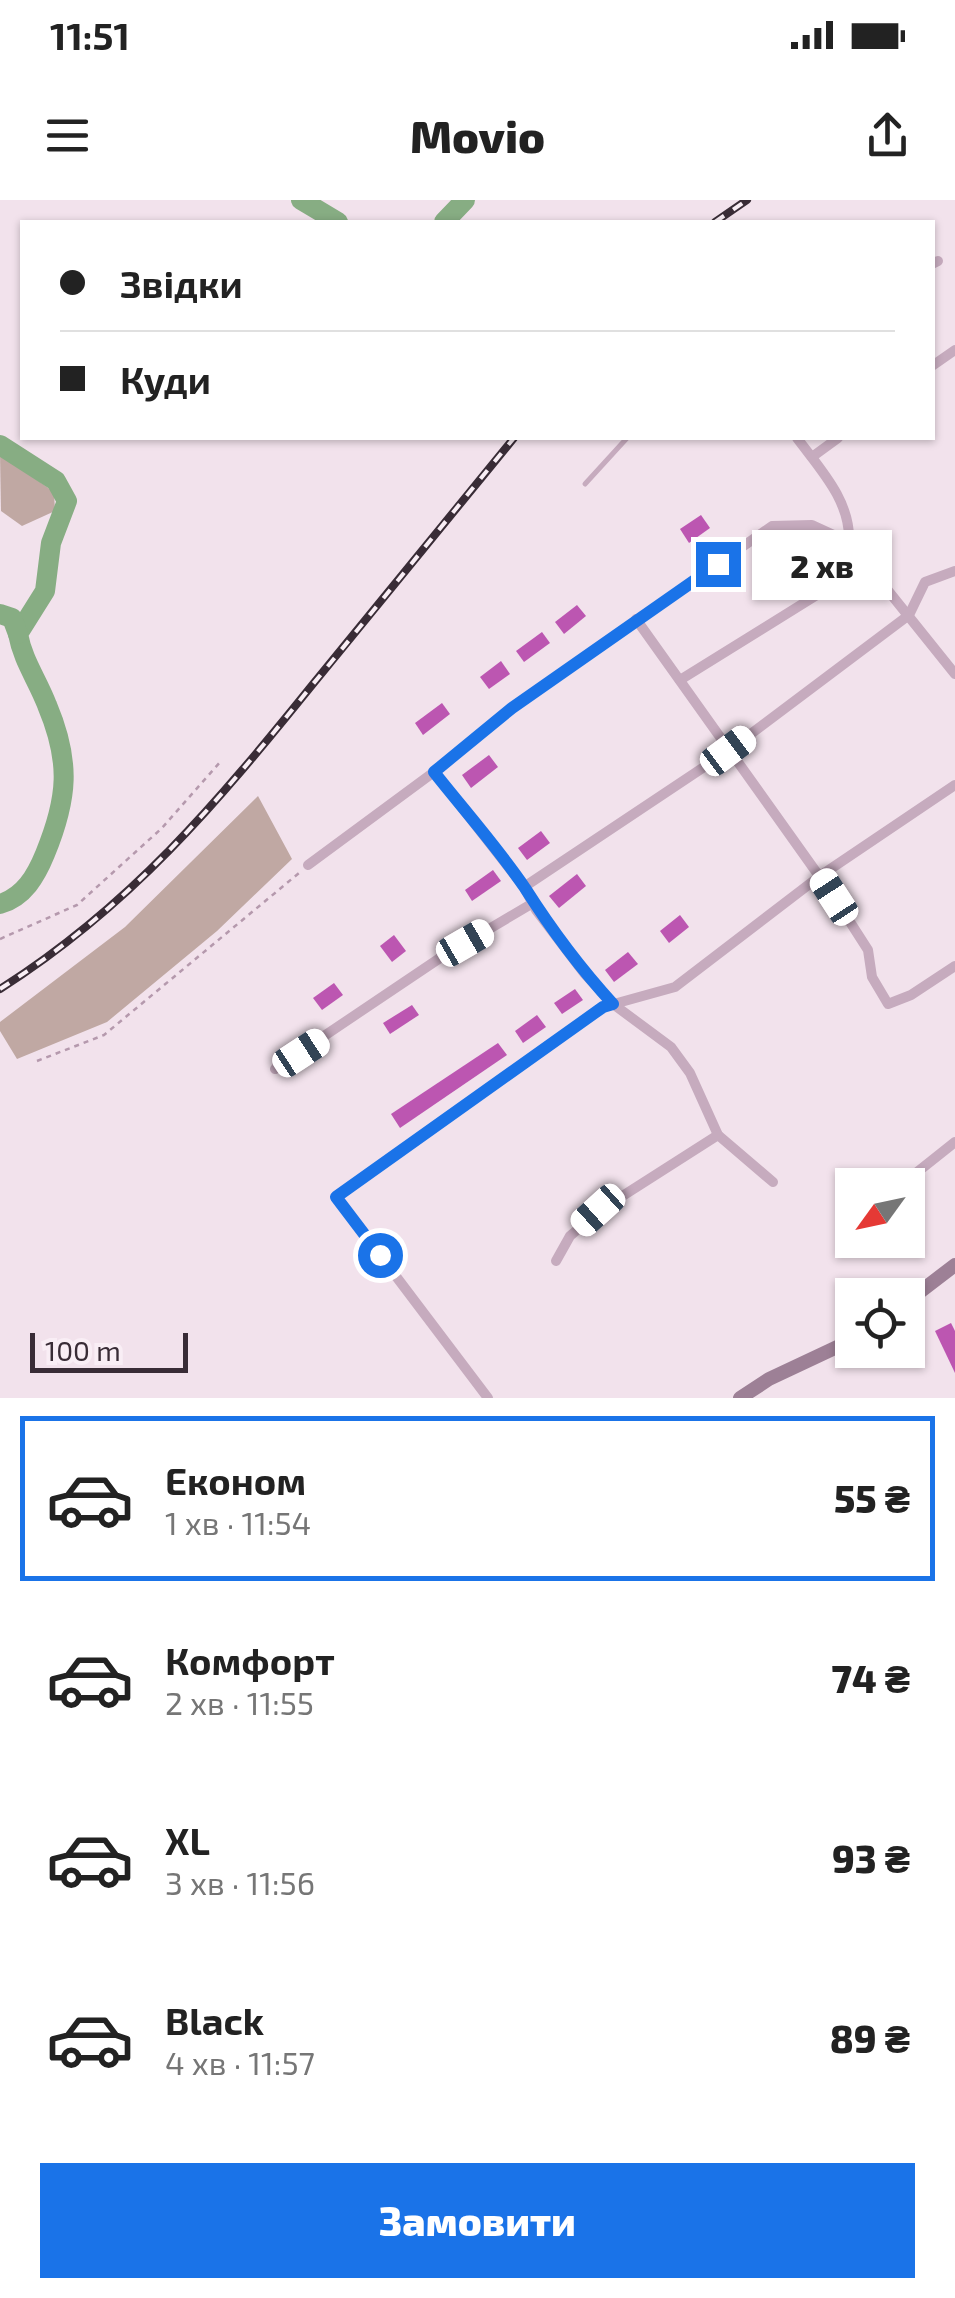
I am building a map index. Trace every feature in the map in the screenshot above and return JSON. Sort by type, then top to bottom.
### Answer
[{"type":"street","points":[[799,440],[831,481],[850,524],[848,542]]},
{"type":"street","points":[[812,457],[835,440]]},
{"type":"street","points":[[308,866],[512,708],[772,526],[812,525],[848,542],[955,674]]},
{"type":"street","points":[[680,680],[865,565]]},
{"type":"street","points":[[524,888],[728,751],[910,615],[926,582],[955,571]]},
{"type":"street","points":[[636,619],[820,876],[868,950],[872,977],[888,1004],[955,966]]},
{"type":"street","points":[[434,772],[584,973],[613,1004],[672,1048],[690,1073],[718,1135],[773,1182]]},
{"type":"street","points":[[488,1398],[336,1197],[603,1007],[675,988],[820,876],[955,785]]},
{"type":"street","points":[[275,1070],[440,958],[533,904]]},
{"type":"street","points":[[556,1261],[570,1236],[598,1210],[718,1135]]},
{"type":"street","points":[[922,1168],[955,1142]]},
{"type":"street","points":[[925,1288],[955,1264]]},
{"type":"street","points":[[740,1398],[769,1378],[835,1348]]},
{"type":"lane","points":[[584,484],[625,440]]},
{"type":"path","points":[[0,939],[78,905],[162,828],[221,761]]},
{"type":"path","points":[[37,1061],[104,1035],[308,866]]},
{"type":"shaded area","points":[[0,454],[54,492],[55,511],[22,526],[1,511]]},
{"type":"shaded area","points":[[258,796],[292,859],[217,931],[107,1022],[17,1059],[0,1031],[0,1022],[125,927]]},
{"type":"building","points":[[701,515],[710,528],[689,543],[680,529]]},
{"type":"building","points":[[577,605],[586,616],[564,634],[555,622]]},
{"type":"building","points":[[542,632],[550,643],[524,662],[516,651]]},
{"type":"building","points":[[501,661],[510,674],[489,689],[480,677]]},
{"type":"building","points":[[442,703],[450,714],[423,735],[415,723]]},
{"type":"building","points":[[489,755],[498,767],[471,788],[462,775]]},
{"type":"building","points":[[541,831],[550,843],[527,860],[518,848]]},
{"type":"building","points":[[493,870],[501,881],[472,901],[465,890]]},
{"type":"building","points":[[577,874],[586,886],[559,908],[549,896]]},
{"type":"building","points":[[680,915],[689,927],[669,943],[660,931]]},
{"type":"building","points":[[394,935],[406,951],[392,962],[380,946]]},
{"type":"building","points":[[628,952],[638,964],[614,982],[605,970]]},
{"type":"building","points":[[334,983],[343,995],[322,1010],[313,998]]},
{"type":"building","points":[[575,989],[583,1000],[562,1014],[554,1003]]},
{"type":"building","points":[[412,1005],[419,1015],[390,1034],[383,1023]]},
{"type":"building","points":[[537,1015],[546,1027],[523,1043],[515,1031]]},
{"type":"building","points":[[498,1043],[507,1055],[400,1128],[391,1114]]},
{"type":"building","points":[[951,1323],[955,1331],[955,1373],[935,1331]]},
{"type":"waterway","points":[[301,200],[335,220]]},
{"type":"waterway","points":[[446,220],[465,200]]},
{"type":"waterway","points":[[0,445],[56,481],[67,501],[51,543],[45,591],[18,634],[55,725],[63,762],[62,797],[53,834],[38,870],[22,891],[0,904]]},
{"type":"waterway","points":[[0,614],[12,618],[18,634]]},
{"type":"railway","points":[[718,220],[747,200]]},
{"type":"railway","points":[[0,989],[91,923],[170,850],[277,728],[512,440]]},
{"type":"route","points":[[380,1255],[336,1197],[603,1007],[613,1004],[584,973],[434,772],[512,708],[718,564]]}]
